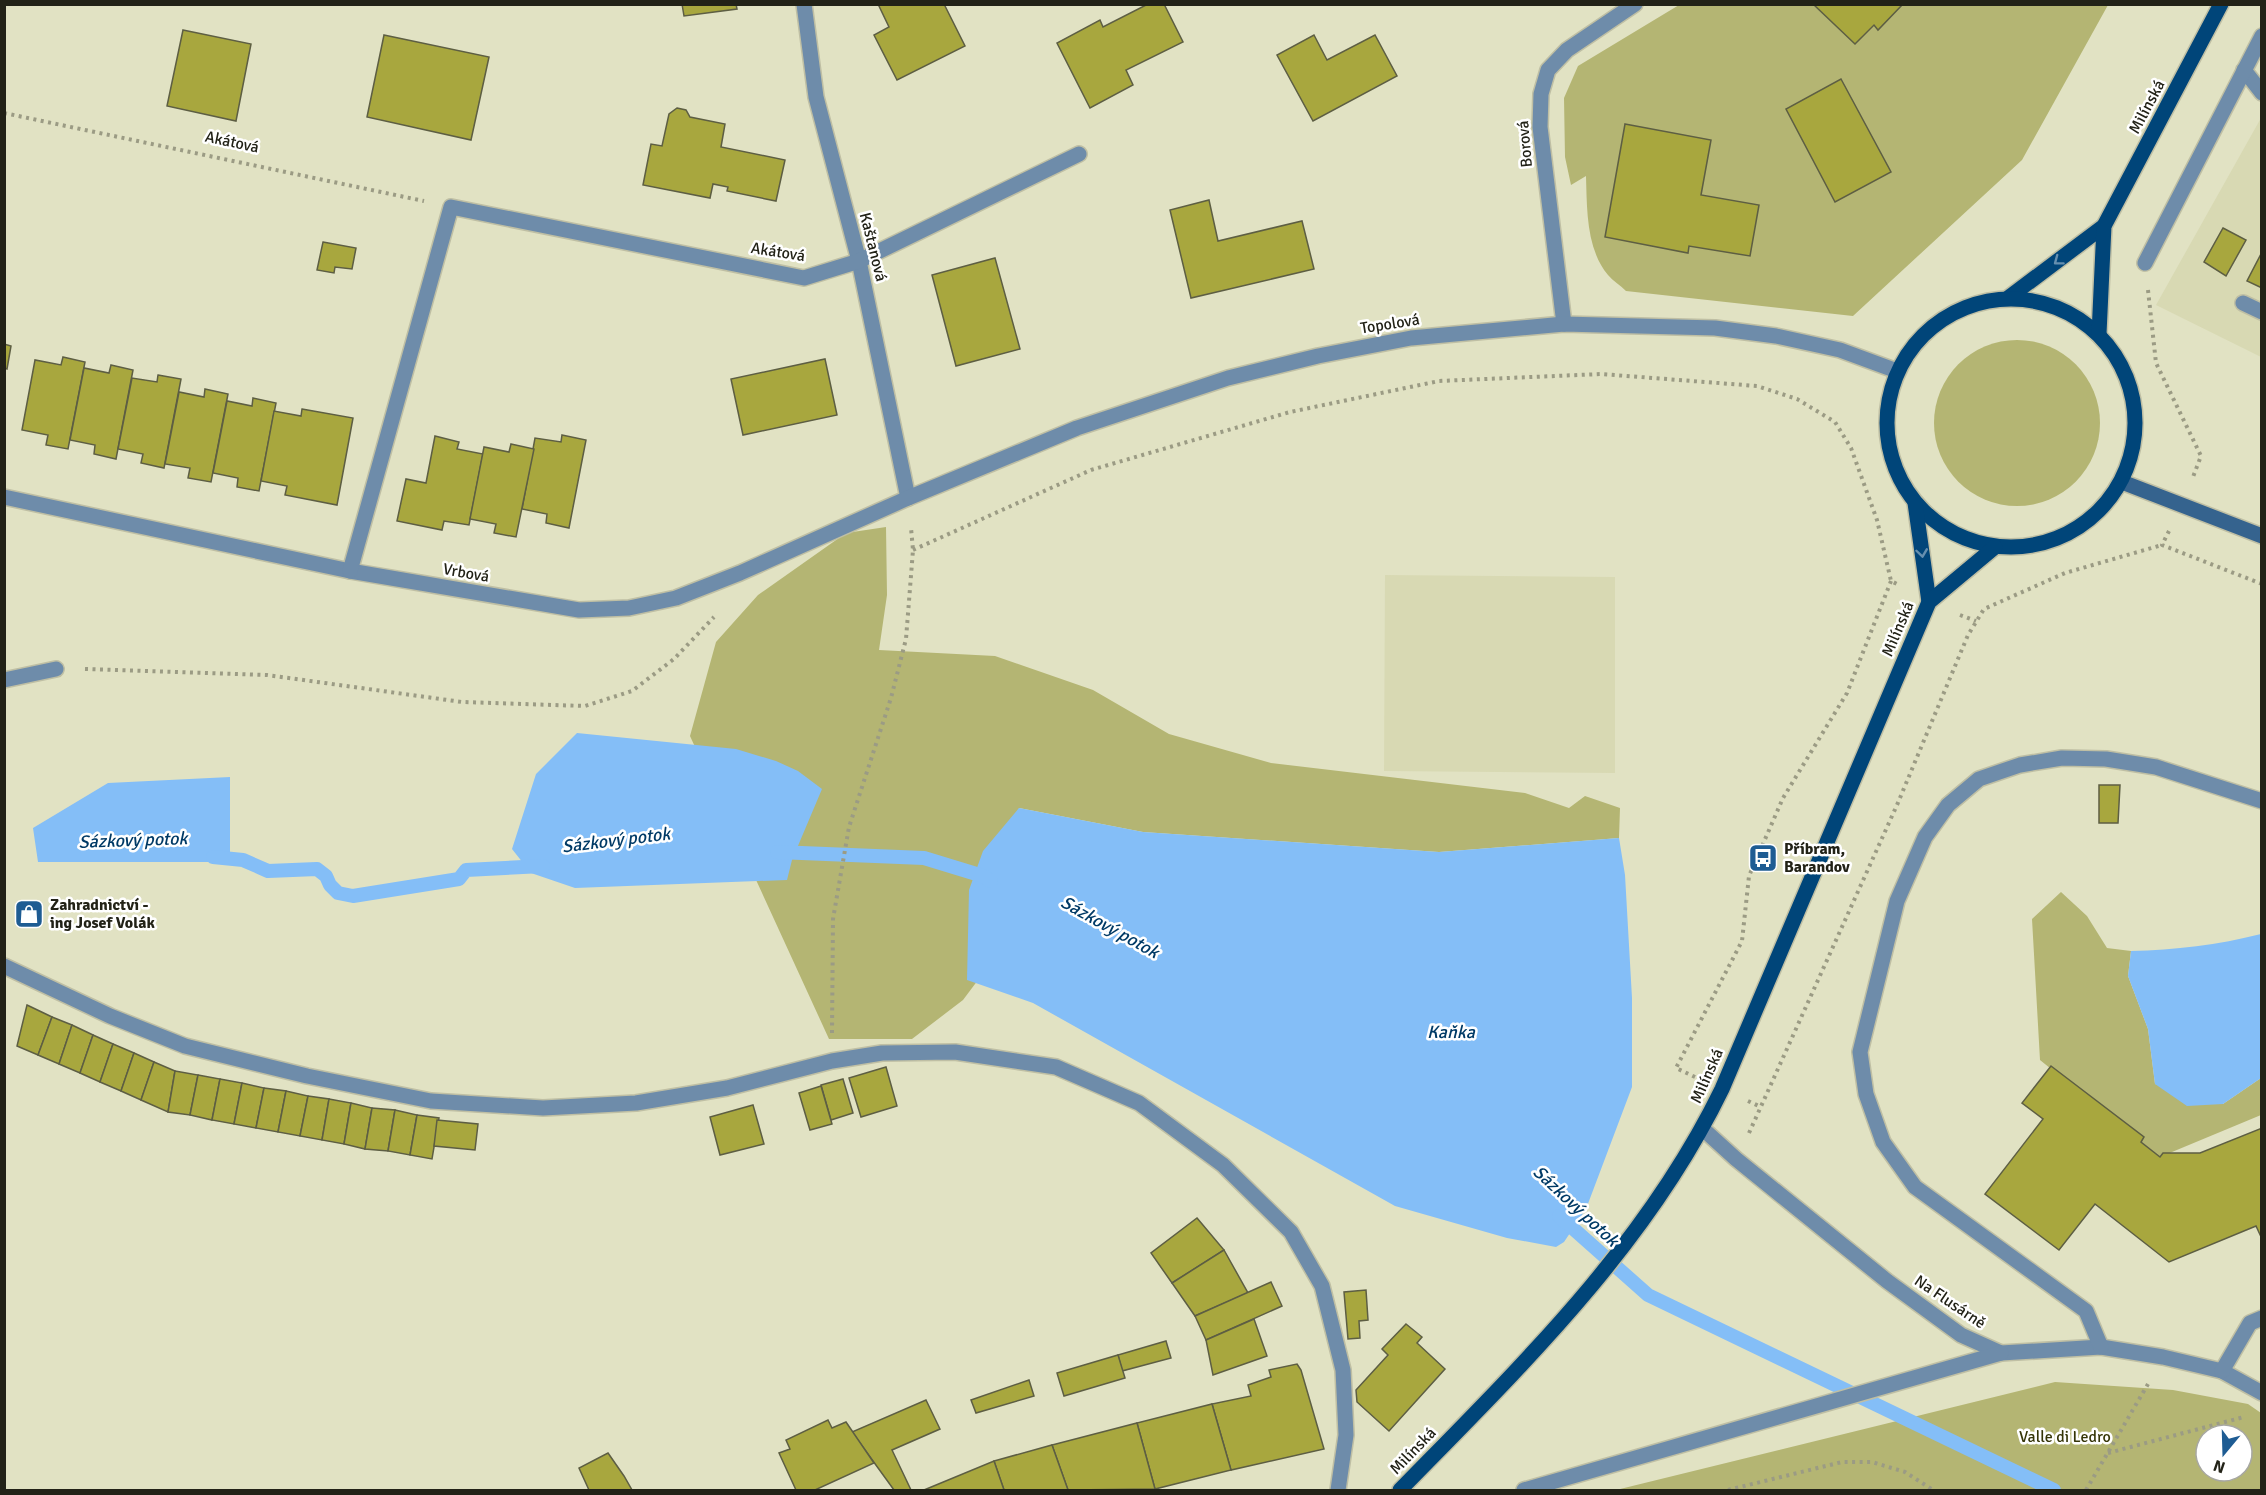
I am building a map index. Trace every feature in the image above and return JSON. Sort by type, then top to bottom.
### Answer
[{"type":"main road","name":"Milínská","points":[[2099,334],[2104,226],[2221,4]]},
{"type":"main road","name":"Milínská","points":[[2008,298],[2104,226]]},
{"type":"main road","name":"Milínská","points":[[2008,298],[2041,302],[2072,314],[2099,334],[2122,366],[2135,404],[2135,444],[2121,482],[2099,512],[2068,534],[2033,546],[1995,547],[1965,539],[1938,525],[1915,503],[1897,473],[1887,439],[1887,405],[1897,371],[1916,342],[1942,318],[1974,304],[2008,298]]},
{"type":"main road","name":"Milínská","points":[[1915,503],[1929,602]]},
{"type":"main road","name":"Milínská","points":[[1400,1491],[1557,1328],[1660,1198],[1703,1129],[1722,1089],[1929,602],[1995,547]]},
{"type":"street","name":"Kaštanová","points":[[804,4],[816,98],[859,261],[908,498]]},
{"type":"street","name":"Borová","points":[[1563,324],[1540,127],[1541,94],[1548,70],[1567,50],[1635,4]]},
{"type":"street","points":[[2145,263],[2262,36]]},
{"type":"street","points":[[2244,70],[2262,93]]},
{"type":"street","name":"Akátová","points":[[451,207],[804,278],[859,261],[1079,154]]},
{"type":"street","points":[[350,571],[451,207]]},
{"type":"street","points":[[2243,303],[2262,312]]},
{"type":"street","name":"Topolová","points":[[908,498],[1077,428],[1228,378],[1318,356],[1411,338],[1563,324],[1715,328],[1776,336],[1840,350],[1897,371]]},
{"type":"street","points":[[2121,482],[2262,536]]},
{"type":"street","name":"Vrbová","points":[[4,497],[350,571],[579,610],[629,608],[676,598],[740,573],[908,498]]},
{"type":"street","points":[[4,680],[56,669]]},
{"type":"street","points":[[2102,1347],[2086,1311],[1915,1187],[1882,1142],[1866,1094],[1860,1052],[1896,901],[1925,837],[1948,805],[1979,779],[2020,765],[2062,758],[2106,759],[2146,765],[2262,801]]},
{"type":"street","points":[[4,966],[110,1016],[185,1046],[308,1076],[430,1101],[543,1108],[636,1103],[727,1088],[832,1061],[882,1053],[955,1052],[1056,1067],[1139,1103],[1223,1165],[1291,1232],[1322,1286],[1343,1370],[1346,1435],[1338,1491]]},
{"type":"street","name":"Na Flusárně","points":[[1703,1129],[1736,1159],[1887,1281],[1961,1335],[2001,1353],[2102,1347],[2163,1357],[2222,1371],[2262,1393]]},
{"type":"street","points":[[2222,1371],[2250,1323],[2262,1318]]},
{"type":"street","points":[[1524,1491],[2001,1353]]},
{"type":"path","name":"Akátová","points":[[4,113],[451,207]]},
{"type":"path","points":[[2145,263],[2156,363],[2201,456],[2182,504],[2162,544],[2262,584]]},
{"type":"path","points":[[913,550],[1091,470],[1290,412],[1439,381],[1601,374],[1757,386],[1797,399],[1835,422],[1851,448],[1877,520],[1891,581],[1847,693],[1783,798],[1749,876],[1742,941],[1676,1068],[1761,1107]]},
{"type":"path","points":[[832,1061],[833,919],[849,826],[891,698],[906,639],[913,550],[908,498]]},
{"type":"path","points":[[56,669],[132,669],[267,675],[462,702],[585,706],[632,691],[674,659],[740,588],[740,573]]},
{"type":"path","points":[[1891,581],[1929,602],[1976,621]]},
{"type":"path","points":[[2086,1491],[2163,1357]]},
{"type":"path","points":[[2108,1453],[2251,1416]]},
{"type":"path","points":[[1728,1491],[1842,1462],[1872,1462],[1905,1472],[1933,1491]]},
{"type":"shaded area","points":[[2261,118],[2261,357],[2156,305]]},
{"type":"shaded area","points":[[1385,575],[1615,577],[1615,773],[1384,771]]},
{"type":"green space","points":[[1679,5],[2108,5],[2022,160],[1853,316],[1626,291],[1610,277],[1601,265],[1595,253],[1589,228],[1586,176],[1571,185],[1565,157],[1564,98],[1578,66]]},
{"type":"green space","points":[[2017,340],[2049,346],[2076,364],[2094,391],[2100,423],[2094,455],[2076,482],[2049,500],[2017,506],[1985,500],[1958,482],[1940,455],[1934,423],[1940,391],[1958,364],[1985,346]]},
{"type":"green space","points":[[886,527],[887,595],[879,650],[995,656],[1093,690],[1169,734],[1271,763],[1525,793],[1569,808],[1585,796],[1620,808],[1619,838],[1439,852],[1143,832],[1019,808],[981,976],[963,1000],[912,1039],[829,1039],[690,736],[716,642],[758,595],[846,533]]},
{"type":"green space","points":[[2061,892],[2087,916],[2107,948],[2131,951],[2128,976],[2148,1029],[2155,1084],[2223,1104],[2261,1078],[2261,1115],[2160,1157],[2040,1060],[2032,919]]},
{"type":"green space","name":"Valle di Ledro","points":[[2055,1382],[2173,1390],[2248,1404],[2261,1413],[2261,1490],[1616,1490]]},
{"type":"water","points":[[577,733],[736,749],[776,761],[798,771],[822,789],[792,860],[787,880],[575,888],[531,873],[512,849],[536,774]]},
{"type":"water","points":[[230,777],[230,858],[232,862],[38,862],[33,828],[108,783]]},
{"type":"water","name":"Kaňka","points":[[1019,808],[1143,832],[1439,852],[1619,838],[1625,875],[1632,998],[1632,1087],[1586,1209],[1564,1242],[1556,1247],[1507,1238],[1395,1206],[1033,1003],[967,980],[969,890],[983,851]]},
{"type":"water","points":[[2261,934],[2261,1078],[2223,1104],[2187,1106],[2155,1084],[2148,1029],[2128,976],[2131,951],[2196,946]]},
{"type":"building","points":[[682,4],[736,4],[737,9],[684,16]]},
{"type":"building","points":[[878,4],[944,4],[965,46],[897,80],[874,35],[889,27]]},
{"type":"building","points":[[1148,4],[1164,4],[1183,42],[1126,70],[1133,85],[1090,108],[1057,43],[1100,20],[1103,27]]},
{"type":"building","points":[[1813,4],[1903,4],[1878,30],[1874,25],[1855,44]]},
{"type":"building","points":[[183,30],[251,44],[236,121],[167,106]]},
{"type":"building","points":[[384,35],[489,57],[471,140],[367,117]]},
{"type":"building","points":[[1314,35],[1327,60],[1375,35],[1397,76],[1313,121],[1277,55]]},
{"type":"building","points":[[1841,79],[1891,172],[1835,202],[1786,109]]},
{"type":"building","points":[[677,108],[686,110],[690,117],[725,124],[721,147],[785,160],[776,201],[727,191],[728,187],[713,184],[710,198],[643,185],[651,144],[662,146],[669,114]]},
{"type":"building","points":[[1625,124],[1711,140],[1701,195],[1759,205],[1750,256],[1689,246],[1688,253],[1605,237]]},
{"type":"building","points":[[1209,200],[1218,241],[1302,221],[1314,269],[1191,298],[1170,210]]},
{"type":"building","points":[[2223,228],[2246,240],[2226,276],[2204,262]]},
{"type":"building","points":[[323,242],[356,248],[352,269],[335,267],[334,273],[317,270]]},
{"type":"building","points":[[2262,252],[2262,288],[2247,281]]},
{"type":"building","points":[[995,258],[1020,349],[956,366],[932,275]]},
{"type":"building","points":[[4,344],[11,346],[7,369],[4,368]]},
{"type":"building","points":[[63,357],[85,362],[68,449],[46,445],[48,435],[22,430],[35,360],[61,365]]},
{"type":"building","points":[[825,359],[837,415],[743,435],[731,379]]},
{"type":"building","points":[[111,365],[133,370],[116,459],[94,454],[95,445],[70,440],[84,368],[109,373]]},
{"type":"building","points":[[158,375],[181,379],[164,468],[141,463],[143,454],[118,449],[132,378],[157,382]]},
{"type":"building","points":[[205,389],[228,394],[211,482],[188,478],[190,468],[165,464],[179,392],[204,397]]},
{"type":"building","points":[[253,398],[276,403],[259,491],[237,487],[238,478],[213,473],[227,401],[252,406]]},
{"type":"building","points":[[302,409],[353,418],[337,505],[285,495],[287,486],[261,481],[274,411],[301,416]]},
{"type":"building","points":[[562,435],[586,440],[569,528],[546,523],[547,514],[522,509],[535,438],[561,442]]},
{"type":"building","points":[[435,436],[459,442],[457,449],[483,454],[469,525],[444,521],[442,530],[397,521],[406,479],[426,483]]},
{"type":"building","points":[[511,444],[534,449],[516,537],[494,533],[496,524],[470,519],[484,447],[509,452]]},
{"type":"building","points":[[2099,785],[2120,785],[2118,823],[2099,823]]},
{"type":"building","points":[[27,1005],[52,1017],[38,1055],[17,1046]]},
{"type":"building","points":[[52,1017],[72,1025],[59,1064],[38,1055]]},
{"type":"building","points":[[72,1025],[93,1035],[80,1073],[59,1064]]},
{"type":"building","points":[[93,1035],[113,1044],[100,1082],[80,1073]]},
{"type":"building","points":[[113,1044],[134,1053],[121,1091],[100,1082]]},
{"type":"building","points":[[134,1053],[154,1062],[141,1100],[121,1091]]},
{"type":"building","points":[[154,1062],[175,1071],[168,1112],[141,1100]]},
{"type":"building","points":[[2051,1066],[2144,1137],[2141,1142],[2160,1157],[2163,1153],[2200,1153],[2262,1128],[2262,1239],[2256,1226],[2169,1262],[2095,1204],[2059,1250],[1985,1194],[2043,1119],[2022,1103]]},
{"type":"building","points":[[886,1067],[897,1106],[861,1117],[849,1078]]},
{"type":"building","points":[[175,1071],[198,1075],[190,1115],[168,1112]]},
{"type":"building","points":[[198,1075],[220,1079],[212,1120],[190,1115]]},
{"type":"building","points":[[220,1079],[242,1083],[234,1124],[212,1120]]},
{"type":"building","points":[[843,1079],[853,1113],[831,1120],[821,1085]]},
{"type":"building","points":[[242,1083],[264,1088],[256,1128],[234,1124]]},
{"type":"building","points":[[821,1086],[832,1124],[810,1130],[799,1093]]},
{"type":"building","points":[[264,1088],[286,1091],[278,1132],[256,1128]]},
{"type":"building","points":[[286,1091],[308,1096],[300,1136],[278,1132]]},
{"type":"building","points":[[308,1096],[329,1099],[322,1140],[300,1136]]},
{"type":"building","points":[[329,1099],[351,1103],[344,1144],[322,1140]]},
{"type":"building","points":[[351,1103],[372,1108],[365,1149],[344,1144]]},
{"type":"building","points":[[753,1105],[764,1144],[720,1155],[710,1117]]},
{"type":"building","points":[[372,1108],[395,1110],[388,1151],[365,1149]]},
{"type":"building","points":[[395,1110],[417,1115],[410,1155],[388,1151]]},
{"type":"building","points":[[417,1115],[439,1118],[432,1159],[410,1155]]},
{"type":"building","points":[[437,1120],[478,1124],[475,1150],[434,1146]]},
{"type":"building","points":[[1197,1218],[1224,1250],[1172,1283],[1151,1253]]},
{"type":"building","points":[[1224,1250],[1248,1293],[1195,1316],[1172,1283]]},
{"type":"building","points":[[1271,1282],[1282,1306],[1206,1340],[1195,1316]]},
{"type":"building","points":[[1366,1290],[1368,1320],[1359,1321],[1360,1338],[1348,1339],[1344,1292]]},
{"type":"building","points":[[1254,1319],[1267,1356],[1213,1375],[1206,1340]]},
{"type":"building","points":[[1406,1324],[1422,1337],[1417,1343],[1445,1369],[1389,1431],[1357,1402],[1356,1390],[1388,1355],[1382,1349]]},
{"type":"building","points":[[1166,1341],[1171,1358],[1122,1371],[1118,1355]]},
{"type":"building","points":[[1118,1355],[1125,1378],[1064,1396],[1057,1373]]},
{"type":"building","points":[[1297,1364],[1301,1370],[1324,1449],[1231,1470],[1212,1404],[1251,1396],[1248,1385],[1271,1377],[1269,1370]]},
{"type":"building","points":[[1029,1380],[1034,1396],[976,1413],[971,1400]]},
{"type":"building","points":[[926,1400],[940,1429],[892,1450],[911,1490],[894,1490],[852,1432]]},
{"type":"building","points":[[1212,1404],[1231,1470],[1155,1489],[1137,1423]]},
{"type":"building","points":[[828,1420],[832,1428],[846,1422],[874,1463],[815,1490],[796,1490],[779,1453],[790,1449],[786,1440]]},
{"type":"building","points":[[1137,1423],[1155,1489],[1068,1490],[1052,1445]]},
{"type":"building","points":[[1052,1445],[1068,1490],[1004,1490],[994,1461]]},
{"type":"building","points":[[608,1453],[632,1490],[589,1490],[579,1468]]},
{"type":"building","points":[[994,1461],[1004,1490],[924,1490]]},
{"type":"waterway","name":"Sázkový potok","points":[[777,852],[924,858],[983,876],[991,881]]},
{"type":"waterway","name":"Sázkový potok","points":[[213,857],[243,860],[268,871],[317,869],[326,876],[330,885],[338,893],[353,896],[459,879],[466,870],[543,866]]},
{"type":"waterway","name":"Sázkový potok","points":[[1559,1216],[1648,1295],[2054,1490]]},
{"type":"place","name":"Příbram, Barandov","points":[[1763,858]]},
{"type":"place","name":"Zahradnictví - ing Josef Volák","points":[[29,914]]}]
